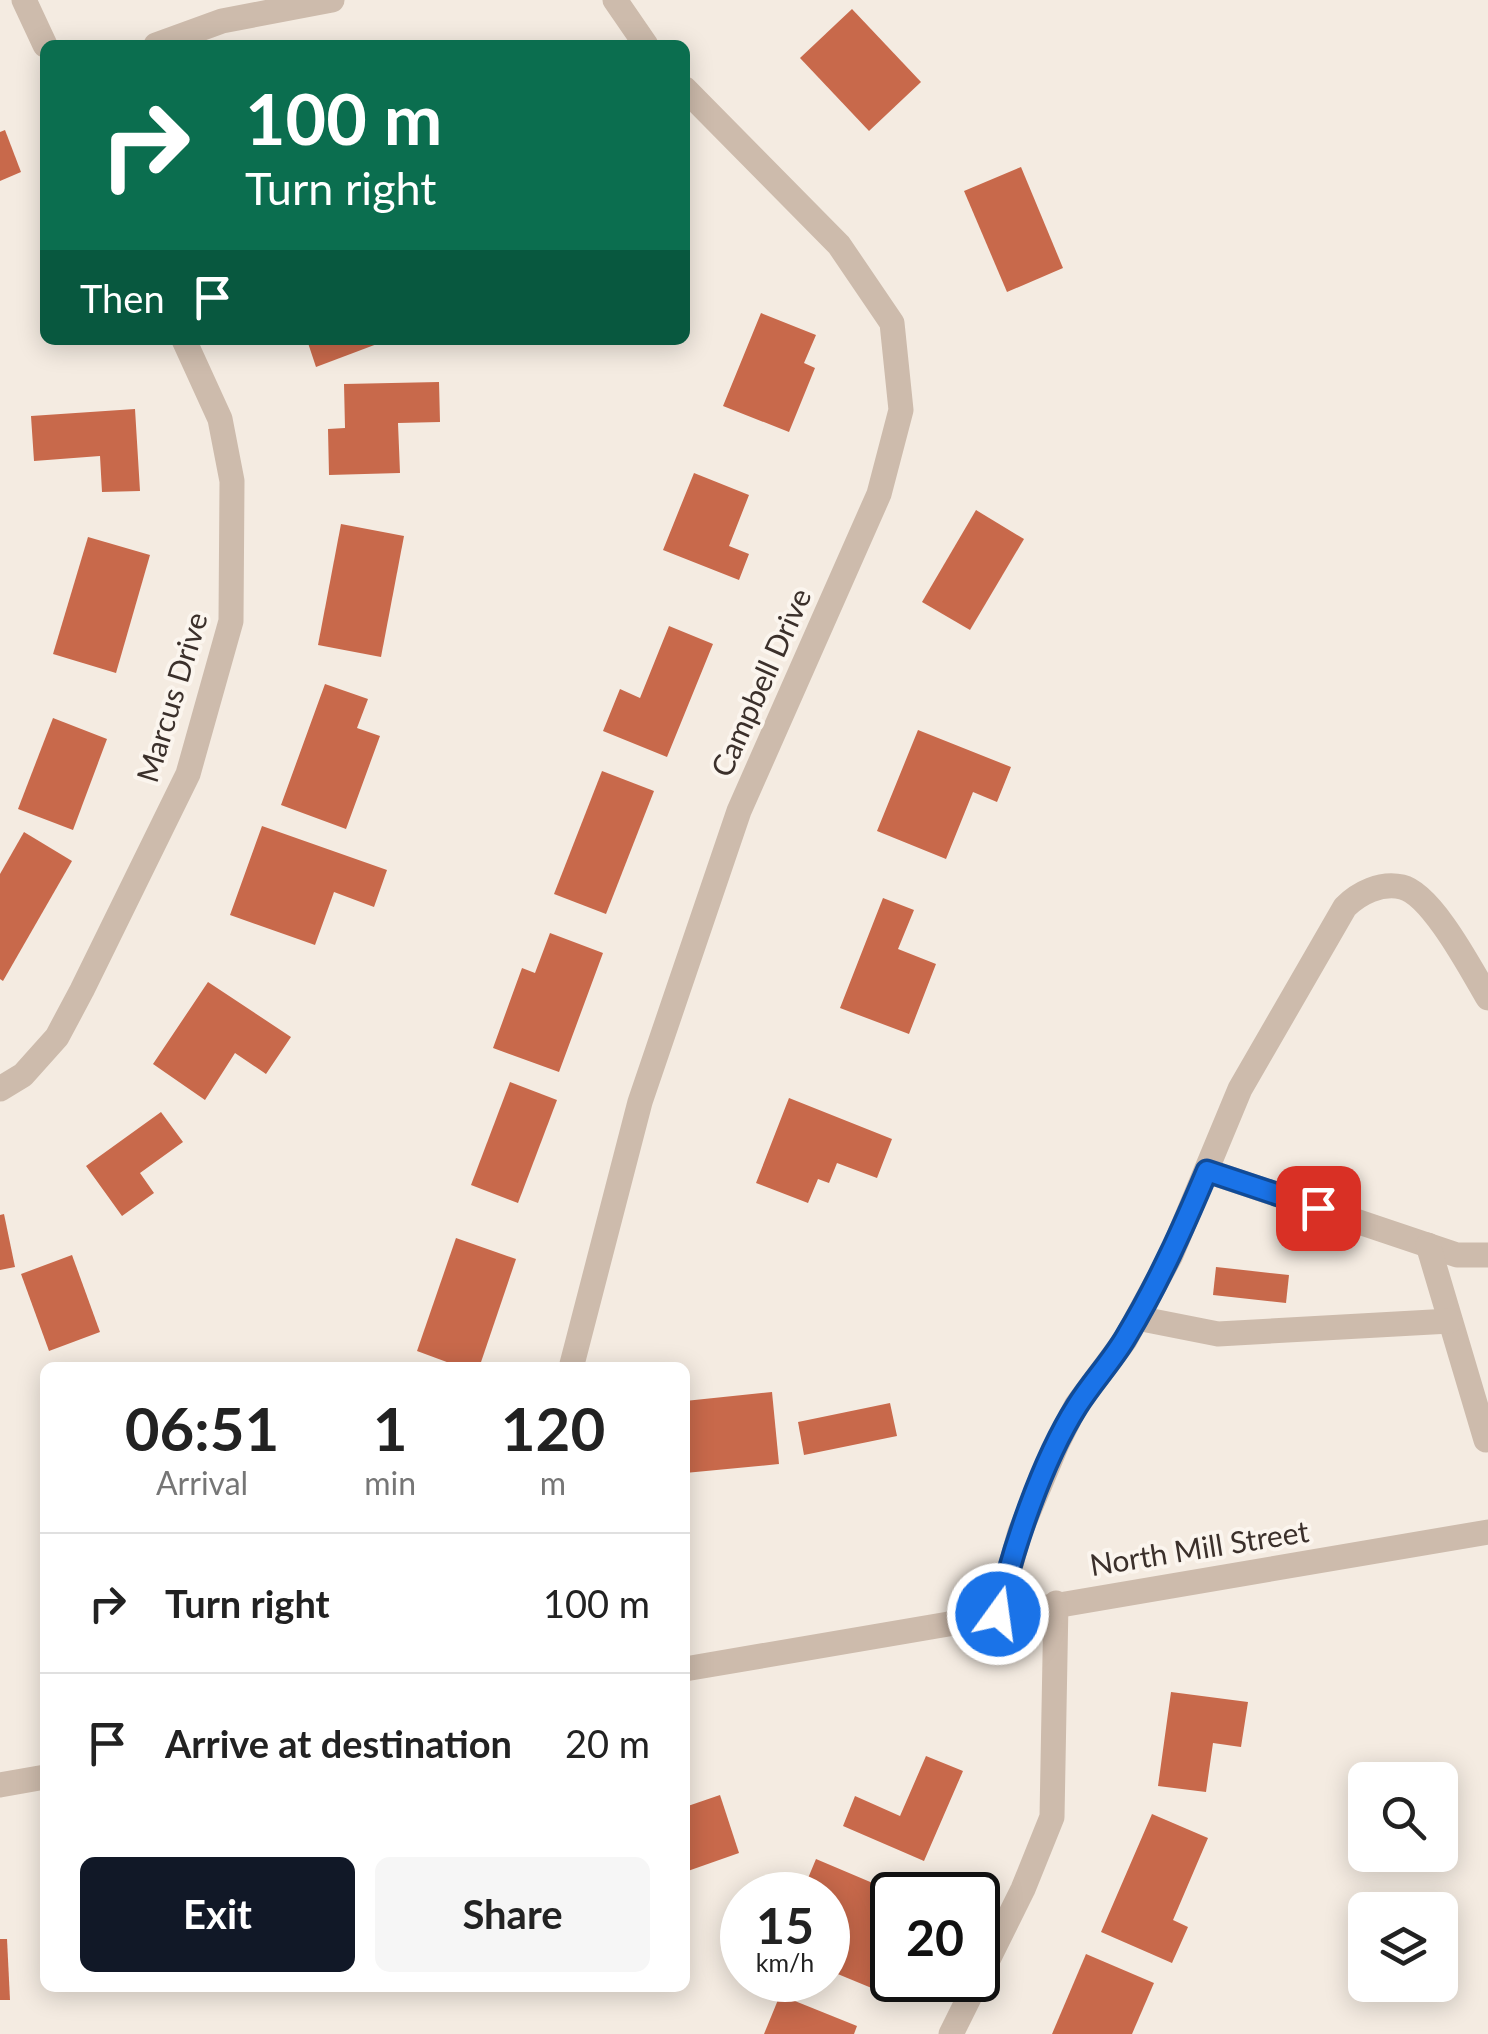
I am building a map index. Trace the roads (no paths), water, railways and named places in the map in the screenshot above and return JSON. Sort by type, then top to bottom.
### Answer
[{"type":"street","points":[[24,0],[43,40]]},
{"type":"street","points":[[170,40],[222,21],[332,0]]},
{"type":"street","points":[[615,0],[643,40]]},
{"type":"street","name":"Campbell Drive","points":[[573,1362],[640,1102],[739,810],[879,494],[901,410],[892,324],[839,245],[690,94]]},
{"type":"street","name":"Marcus Drive","points":[[0,1089],[23,1075],[57,1037],[82,990],[188,774],[232,621],[232,482],[220,420],[186,345]]},
{"type":"street","points":[[998,1614],[1020,1532],[1057,1444],[1076,1406],[1125,1340],[1170,1255],[1240,1088],[1345,907],[1360,893],[1401,886],[1416,894],[1459,950],[1488,998]]},
{"type":"street","points":[[1207,1171],[1456,1255],[1488,1255]]},
{"type":"street","points":[[1428,1245],[1487,1446]]},
{"type":"street","points":[[1136,1318],[1218,1334],[1450,1321]]},
{"type":"street","name":"North Mill Street","points":[[690,1668],[1488,1532]]},
{"type":"street","points":[[951,2034],[1024,1889],[1052,1818],[1056,1604]]},
{"type":"street","points":[[0,1785],[40,1778]]}]
